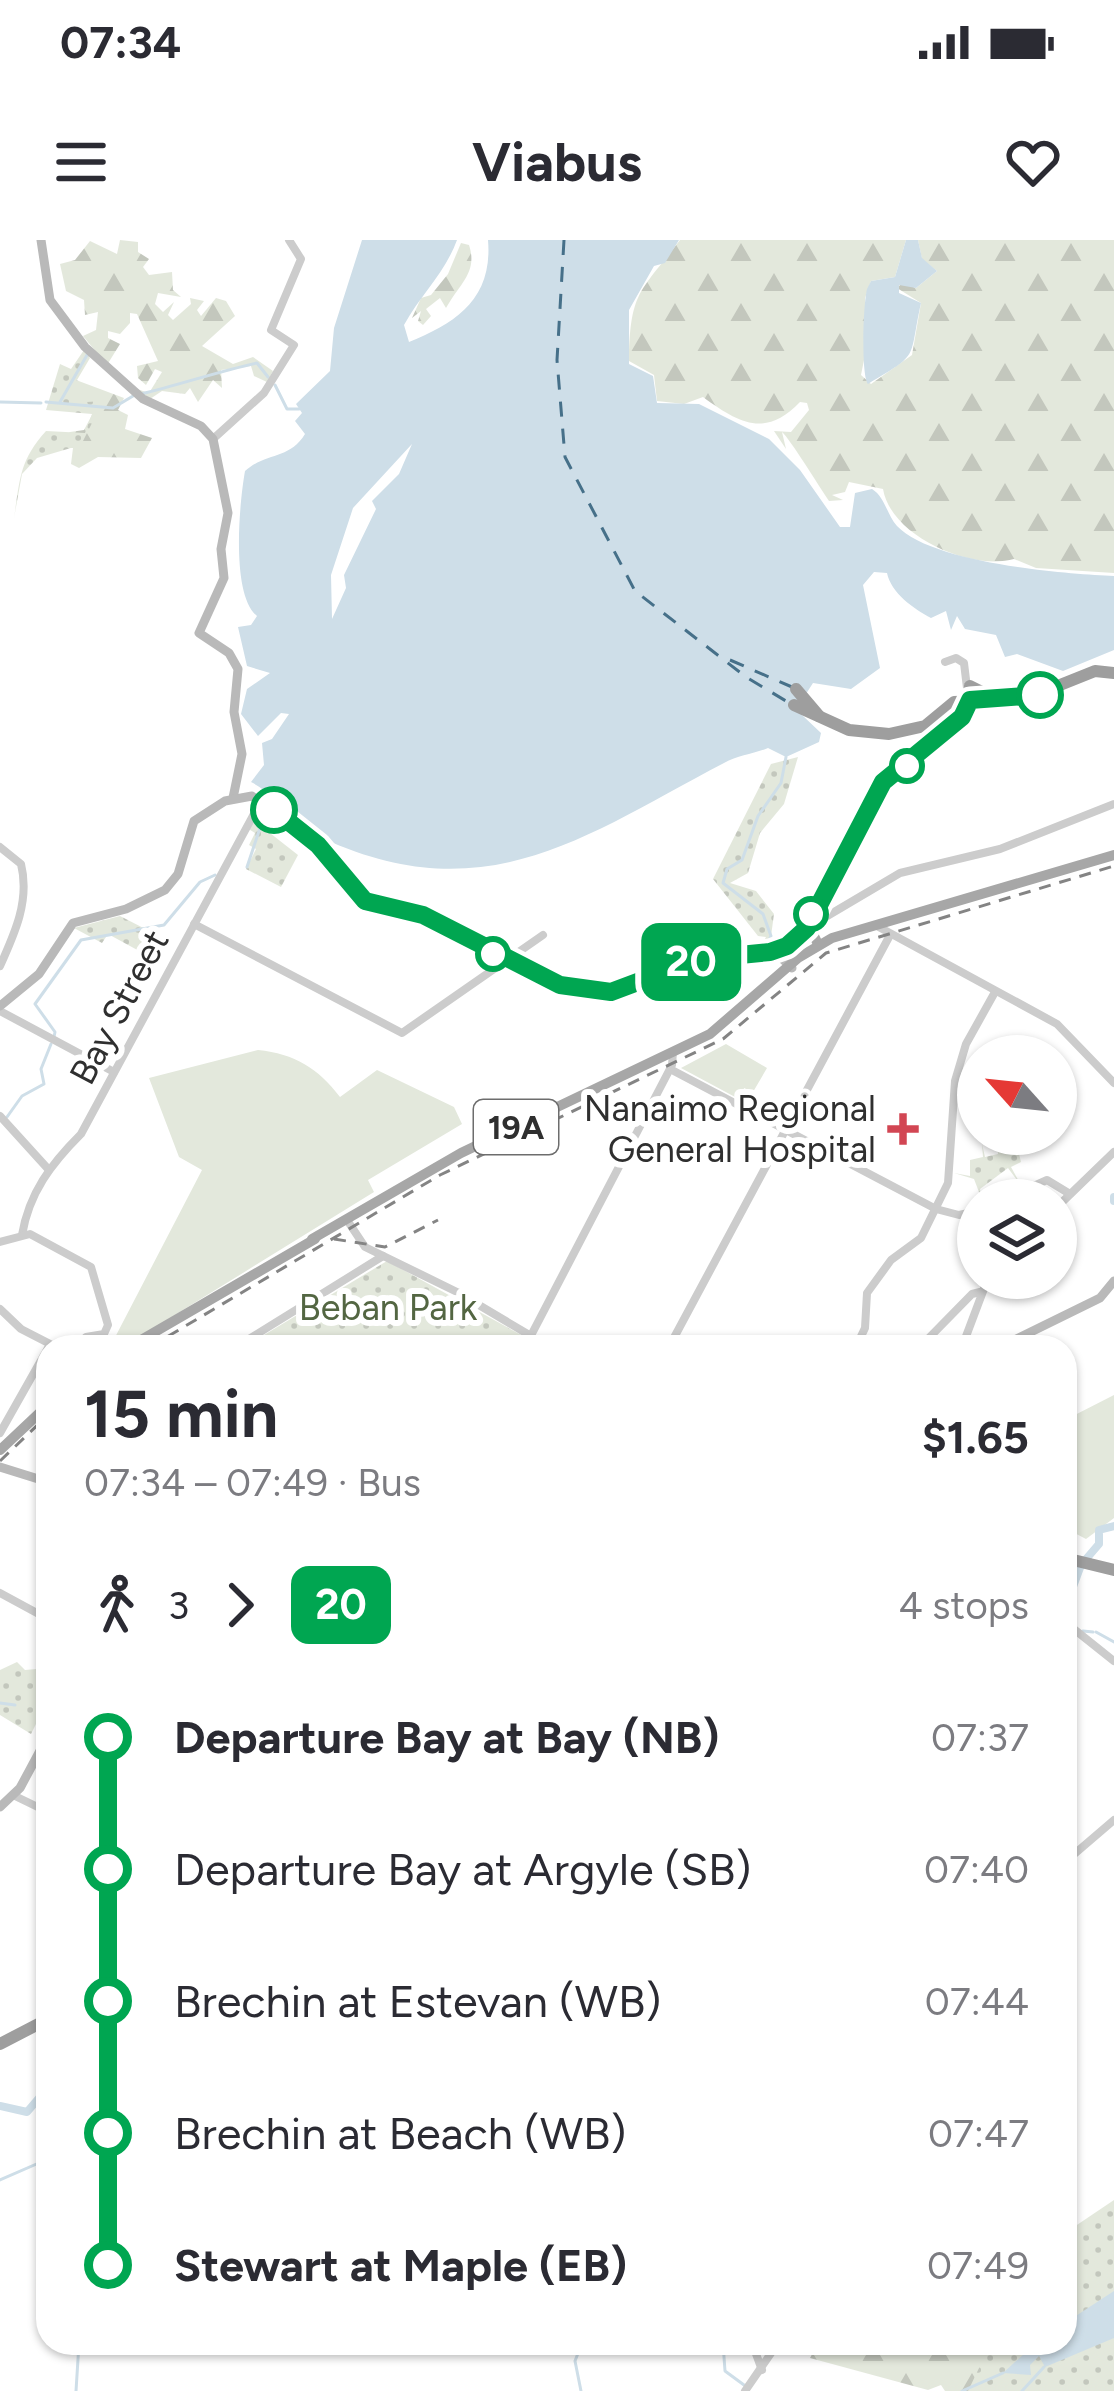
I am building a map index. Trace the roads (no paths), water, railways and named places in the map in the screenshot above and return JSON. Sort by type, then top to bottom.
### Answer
[{"type":"highway","points":[[968,696],[1029,698],[1096,671],[1114,673]]},
{"type":"highway","points":[[796,689],[814,711],[878,734],[926,726],[954,714],[968,696]]},
{"type":"highway","points":[[968,696],[1029,698]]},
{"type":"highway","points":[[794,705],[878,734]]},
{"type":"highway","points":[[1079,1558],[1114,1567]]},
{"type":"highway","points":[[0,2048],[36,2026]]},
{"type":"highway","points":[[0,2048],[36,2034]]},
{"type":"main road","points":[[41,240],[50,300],[88,351],[143,399],[201,426],[213,440],[228,514],[221,549],[224,578],[199,634],[230,653],[238,669],[234,712],[242,743],[234,796]]},
{"type":"main road","name":"19A","points":[[151,1335],[394,1190],[640,1069],[674,1062],[720,1028],[813,936],[878,789],[954,714]]},
{"type":"main road","points":[[0,1009],[39,974],[77,920],[126,909],[171,885],[194,820],[234,796],[262,799],[321,847],[358,897],[423,915],[560,985],[598,994],[674,968],[785,959]]},
{"type":"main road","points":[[813,936],[883,932],[1114,856]]},
{"type":"main road","points":[[813,936],[832,938],[987,888],[1114,856]]},
{"type":"main road","points":[[1077,859],[1095,860]]},
{"type":"main road","points":[[883,932],[896,917]]},
{"type":"main road","points":[[850,931],[883,932]]},
{"type":"main road","name":"19A","points":[[674,1062],[736,1021],[785,959]]},
{"type":"main road","points":[[736,1021],[748,1004]]},
{"type":"main road","name":"19A","points":[[349,1218],[394,1190]]},
{"type":"main road","points":[[1020,1335],[1114,1284]]},
{"type":"main road","points":[[1062,1314],[1099,1302],[1114,1284]]},
{"type":"main road","points":[[1,1440],[36,1412]]},
{"type":"main road","points":[[0,1469],[36,1480]]},
{"type":"main road","points":[[0,1807],[15,1796],[36,1758]]},
{"type":"street","points":[[213,440],[264,393],[294,345],[271,330],[301,262],[301,250],[289,240]]},
{"type":"street","points":[[945,662],[956,658],[964,663],[968,696]]},
{"type":"street","name":"Bay Street","points":[[22,1235],[27,1206],[49,1170],[81,1134],[262,799]]},
{"type":"street","points":[[785,959],[908,870],[995,855],[1011,841],[1114,804]]},
{"type":"street","points":[[0,847],[21,863],[24,885],[21,918],[0,966]]},
{"type":"street","points":[[194,924],[402,1033],[543,934]]},
{"type":"street","points":[[675,1335],[883,932],[1064,1029],[1114,1083]]},
{"type":"street","points":[[864,1335],[867,1298],[884,1269],[919,1240],[937,1209],[952,1166],[952,1098],[960,1060],[995,992]]},
{"type":"street","points":[[0,1009],[114,1072]]},
{"type":"street","points":[[532,1335],[674,1062],[784,1127],[937,1209],[957,1214]]},
{"type":"street","points":[[0,1116],[49,1170]]},
{"type":"street","points":[[1077,1186],[1114,1152]]},
{"type":"street","points":[[349,1218],[360,1244],[383,1259],[529,1335]]},
{"type":"street","points":[[0,1242],[22,1235],[91,1267],[108,1325],[98,1335]]},
{"type":"street","points":[[256,1335],[383,1259]]},
{"type":"street","points":[[933,1335],[973,1299]]},
{"type":"street","points":[[965,1335],[976,1299]]},
{"type":"street","points":[[0,1309],[36,1338]]},
{"type":"street","points":[[1,1440],[36,1374]]},
{"type":"street","points":[[0,1593],[36,1612]]},
{"type":"street","points":[[1077,1631],[1114,1660]]},
{"type":"street","points":[[15,1796],[36,1806]]},
{"type":"street","points":[[1077,1852],[1114,1820]]},
{"type":"street","points":[[756,2355],[762,2370]]},
{"type":"street","points":[[745,2391],[771,2355]]},
{"type":"waterway","points":[[60,402],[87,355]]},
{"type":"waterway","points":[[141,394],[257,363],[268,377]]},
{"type":"waterway","points":[[275,385],[287,409],[299,409]]},
{"type":"waterway","points":[[46,402],[113,408],[133,396]]},
{"type":"waterway","points":[[0,402],[41,403]]},
{"type":"waterway","points":[[765,948],[771,936],[763,914],[723,883],[727,869],[742,860],[758,816],[781,783],[786,757]]},
{"type":"waterway","points":[[247,867],[260,828],[254,821]]},
{"type":"waterway","points":[[54,1037],[35,1004],[81,940],[164,925],[200,882],[215,875]]},
{"type":"waterway","points":[[7,1117],[22,1096],[44,1084],[41,1069],[51,1044]]},
{"type":"waterway","points":[[1077,1576],[1099,1544],[1099,1530],[1114,1526]]},
{"type":"waterway","points":[[1083,1631],[1093,1632]]},
{"type":"waterway","points":[[1096,1632],[1114,1642]]},
{"type":"waterway","points":[[0,1703],[15,1705]]},
{"type":"waterway","points":[[0,2106],[27,2112],[36,2102]]},
{"type":"waterway","points":[[0,2180],[36,2164]]},
{"type":"waterway","points":[[76,2391],[78,2355]]},
{"type":"waterway","points":[[577,2355],[581,2391]]},
{"type":"waterway","points":[[724,2355],[725,2371],[744,2385]]},
{"type":"waterway","points":[[1022,2391],[1044,2367]]},
{"type":"waterway","points":[[962,2391],[1003,2373]]},
{"type":"railway","points":[[170,1335],[440,1175],[723,1039],[826,953],[1114,866]]},
{"type":"railway","points":[[334,1239],[385,1247],[438,1220]]},
{"type":"railway","points":[[0,1461],[36,1426]]},
{"type":"place","name":"Nanaimo Regional General Hospital","points":[[903,1129]]},
{"type":"park label","name":"Beban Park","points":[[388,1307]]}]
